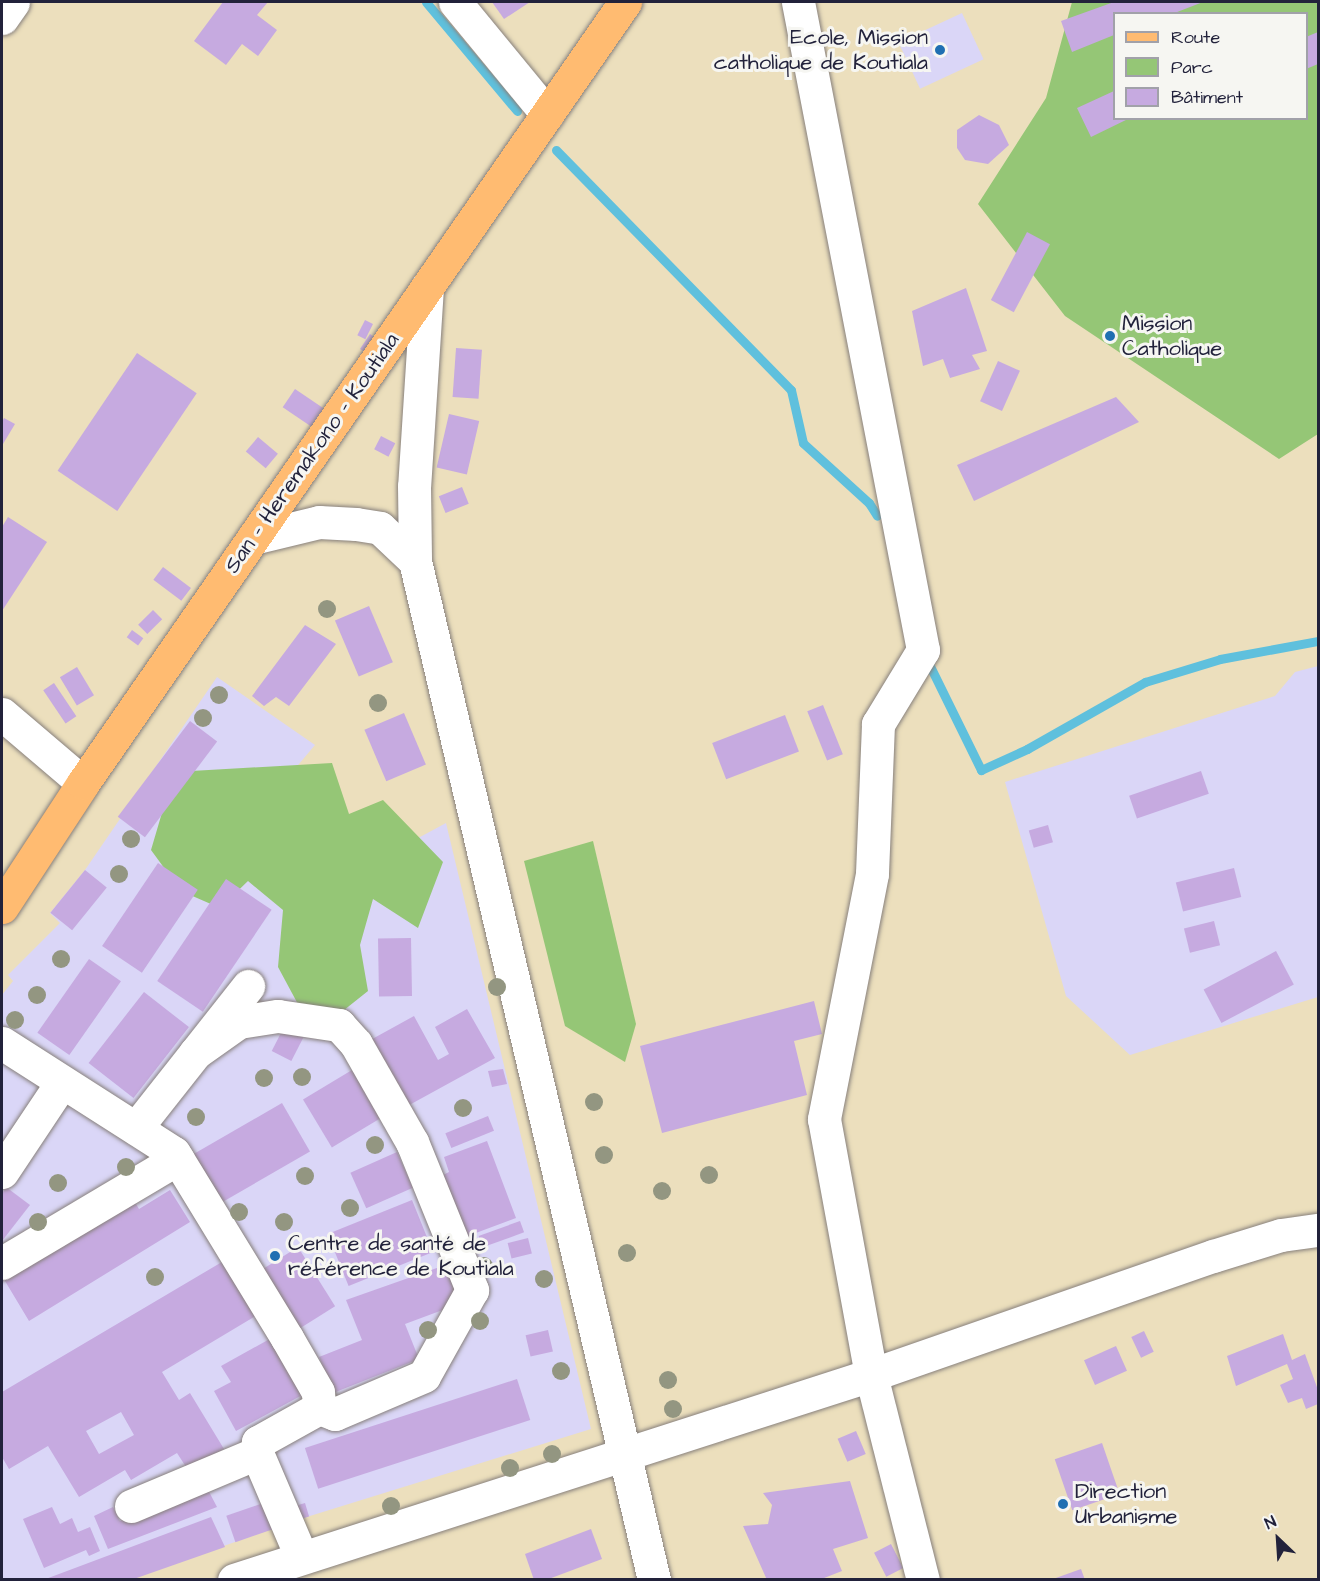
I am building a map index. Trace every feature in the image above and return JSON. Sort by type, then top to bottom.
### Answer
[{"type":"main road","name":"San - Heremakono - Koutiala","points":[[2,907],[82,783],[625,2]]},
{"type":"street","points":[[2,18],[13,2]]},
{"type":"street","points":[[455,2],[547,114]]},
{"type":"street","points":[[798,2],[923,650],[878,724],[872,874],[824,1119],[871,1375],[923,1580]]},
{"type":"street","points":[[427,287],[414,486],[415,561],[654,1580]]},
{"type":"street","points":[[253,538],[319,522],[356,524],[380,528],[415,561]]},
{"type":"street","points":[[2,714],[82,783]]},
{"type":"street","points":[[136,1128],[248,986]]},
{"type":"street","points":[[195,1053],[239,1022],[278,1016],[339,1025],[356,1044],[412,1142],[472,1290],[424,1376],[335,1414],[319,1408],[258,1442],[257,1454],[301,1556]]},
{"type":"street","points":[[2,1043],[136,1128],[177,1159],[308,1374],[318,1392],[319,1408]]},
{"type":"street","points":[[2,1172],[62,1082]]},
{"type":"street","points":[[2,1263],[177,1159]]},
{"type":"street","points":[[234,1580],[301,1556],[624,1452],[871,1375],[1214,1256],[1281,1235],[1318,1230]]},
{"type":"street","points":[[131,1506],[257,1454]]},
{"type":"shaded area","name":"Ecole, Mission catholique de Koutiala","points":[[962,13],[984,59],[920,89],[899,43]]},
{"type":"shaded area","points":[[1318,666],[1318,997],[1130,1055],[1066,996],[1005,782],[1275,696],[1295,672]]},
{"type":"shaded area","name":"Centre de santé de référence de Koutiala","points":[[217,677],[315,745],[288,777],[383,857],[446,823],[591,1429],[297,1520],[131,1579],[2,1580],[2,995],[13,981],[8,975],[60,923],[50,913],[85,870]]},
{"type":"green space","points":[[1072,2],[1318,2],[1318,434],[1279,459],[1065,316],[978,204],[1046,98]]},
{"type":"green space","points":[[332,763],[349,814],[383,800],[443,862],[418,928],[373,899],[360,945],[368,991],[314,1034],[278,967],[283,910],[248,881],[220,908],[181,891],[151,850],[174,772]]},
{"type":"green space","points":[[593,841],[636,1024],[625,1062],[565,1026],[524,861]]},
{"type":"building","points":[[223,2],[268,2],[257,15],[277,30],[258,56],[242,44],[226,65],[194,41]]},
{"type":"building","points":[[492,2],[530,2],[504,19]]},
{"type":"building","points":[[1114,2],[1203,2],[1177,12],[1113,12],[1113,35],[1072,52],[1061,21]]},
{"type":"building","points":[[1318,32],[1318,64],[1308,68],[1308,36]]},
{"type":"building","points":[[1113,91],[1113,120],[1126,120],[1091,137],[1077,108]]},
{"type":"building","points":[[979,115],[999,125],[1009,145],[988,164],[965,160],[957,148],[957,130]]},
{"type":"building","points":[[1027,232],[1050,244],[1014,312],[991,300]]},
{"type":"building","points":[[966,288],[987,351],[972,355],[980,369],[950,378],[943,359],[923,366],[912,311]]},
{"type":"building","points":[[365,320],[373,324],[365,339],[357,335]]},
{"type":"building","points":[[370,334],[377,339],[366,353],[360,349]]},
{"type":"building","points":[[456,348],[482,350],[479,399],[453,397]]},
{"type":"building","points":[[137,353],[197,393],[117,511],[58,471]]},
{"type":"building","points":[[998,361],[1020,371],[1002,411],[980,401]]},
{"type":"building","points":[[295,389],[326,410],[313,428],[283,407]]},
{"type":"building","points":[[1116,397],[1139,422],[974,501],[957,465]]},
{"type":"building","points":[[449,414],[479,421],[467,475],[437,468]]},
{"type":"building","points":[[4,418],[15,424],[3,444],[2,422]]},
{"type":"building","points":[[381,436],[395,443],[388,457],[374,449]]},
{"type":"building","points":[[258,437],[278,454],[266,468],[246,452]]},
{"type":"building","points":[[462,487],[469,504],[446,513],[439,496]]},
{"type":"building","points":[[8,517],[47,542],[2,611],[2,527]]},
{"type":"building","points":[[163,567],[191,588],[181,601],[153,580]]},
{"type":"building","points":[[369,606],[393,662],[359,677],[335,620]]},
{"type":"building","points":[[153,610],[162,619],[147,634],[138,625]]},
{"type":"building","points":[[305,625],[336,644],[289,706],[276,697],[264,706],[252,696]]},
{"type":"building","points":[[132,630],[143,638],[138,646],[127,637]]},
{"type":"building","points":[[77,667],[94,695],[77,706],[60,677]]},
{"type":"building","points":[[54,683],[76,716],[66,723],[43,690]]},
{"type":"building","points":[[823,705],[843,754],[827,761],[807,711]]},
{"type":"building","points":[[404,713],[426,765],[386,781],[364,730]]},
{"type":"building","points":[[785,715],[799,751],[726,779],[712,743]]},
{"type":"building","points":[[190,721],[217,741],[145,837],[118,817]]},
{"type":"building","points":[[1201,771],[1209,794],[1137,818],[1129,796]]},
{"type":"building","points":[[1048,825],[1053,842],[1034,848],[1029,831]]},
{"type":"building","points":[[158,863],[198,890],[142,973],[102,946]]},
{"type":"building","points":[[1234,868],[1241,897],[1183,912],[1176,883]]},
{"type":"building","points":[[85,870],[107,888],[72,930],[50,913]]},
{"type":"building","points":[[226,879],[272,910],[203,1012],[157,981]]},
{"type":"building","points":[[1214,921],[1220,945],[1190,953],[1184,928]]},
{"type":"building","points":[[411,938],[412,996],[379,997],[378,939]]},
{"type":"building","points":[[1276,951],[1294,985],[1221,1023],[1204,989]]},
{"type":"building","points":[[89,959],[121,981],[69,1055],[37,1033]]},
{"type":"building","points":[[144,992],[189,1027],[134,1098],[89,1063]]},
{"type":"building","points":[[814,1001],[822,1034],[794,1041],[807,1095],[662,1133],[640,1046]]},
{"type":"building","points":[[467,1009],[495,1058],[402,1109],[365,1043],[414,1016],[438,1060],[449,1054],[435,1027]]},
{"type":"building","points":[[284,1027],[304,1037],[291,1061],[272,1051]]},
{"type":"building","points":[[357,1067],[386,1115],[332,1147],[303,1099]]},
{"type":"building","points":[[503,1069],[507,1084],[492,1087],[488,1071]]},
{"type":"building","points":[[282,1103],[310,1151],[214,1207],[186,1158]]},
{"type":"building","points":[[488,1116],[494,1131],[451,1148],[445,1133]]},
{"type":"building","points":[[487,1141],[516,1218],[457,1240],[443,1175],[449,1172],[444,1157]]},
{"type":"building","points":[[397,1152],[413,1188],[366,1208],[350,1173]]},
{"type":"building","points":[[6,1187],[30,1205],[2,1241],[2,1194]]},
{"type":"building","points":[[170,1190],[190,1222],[29,1321],[2,1276],[130,1194],[139,1209]]},
{"type":"building","points":[[412,1200],[433,1252],[349,1286],[328,1234]]},
{"type":"building","points":[[520,1221],[524,1232],[483,1247],[479,1236]]},
{"type":"building","points":[[528,1238],[532,1254],[511,1259],[508,1243]]},
{"type":"building","points":[[298,1247],[335,1306],[296,1331],[259,1271]]},
{"type":"building","points":[[227,1259],[259,1314],[162,1372],[179,1400],[190,1393],[224,1449],[188,1470],[177,1453],[131,1480],[125,1470],[79,1497],[48,1446],[9,1469],[2,1457],[2,1392]],"holes":[[[121,1412],[134,1435],[99,1454],[86,1431]]]},
{"type":"building","points":[[451,1263],[460,1284],[448,1308],[405,1324],[419,1359],[333,1393],[319,1357],[362,1340],[346,1300]]},
{"type":"building","points":[[548,1330],[553,1351],[531,1357],[526,1335]]},
{"type":"building","points":[[1144,1331],[1154,1352],[1141,1358],[1131,1337]]},
{"type":"building","points":[[1283,1334],[1292,1360],[1305,1354],[1318,1390],[1318,1404],[1306,1409],[1302,1398],[1288,1403],[1280,1385],[1293,1379],[1287,1364],[1236,1386],[1227,1356]]},
{"type":"building","points":[[275,1336],[306,1393],[236,1431],[214,1391],[231,1382],[221,1366]]},
{"type":"building","points":[[1116,1346],[1127,1371],[1095,1385],[1084,1360]]},
{"type":"building","points":[[517,1379],[530,1420],[318,1489],[305,1448]]},
{"type":"building","points":[[856,1431],[866,1454],[847,1462],[838,1439]]},
{"type":"building","points":[[1102,1443],[1120,1494],[1072,1510],[1055,1459]]},
{"type":"building","points":[[850,1481],[868,1538],[833,1549],[842,1571],[819,1580],[767,1580],[743,1526],[768,1524],[772,1505],[763,1493]]},
{"type":"building","points":[[206,1486],[217,1507],[108,1549],[94,1516],[113,1507],[120,1521]]},
{"type":"building","points":[[266,1502],[275,1528],[235,1542],[226,1516]]},
{"type":"building","points":[[305,1503],[309,1516],[296,1520],[292,1507]]},
{"type":"building","points":[[52,1507],[60,1524],[72,1518],[78,1532],[90,1527],[100,1551],[89,1556],[86,1550],[44,1568],[23,1519]]},
{"type":"building","points":[[211,1517],[225,1547],[131,1580],[43,1580]]},
{"type":"building","points":[[591,1529],[602,1559],[546,1580],[534,1580],[525,1554]]},
{"type":"building","points":[[891,1544],[903,1568],[886,1577],[874,1553]]},
{"type":"building","points":[[1081,1569],[1085,1580],[1053,1580],[1053,1579]]},
{"type":"waterway","points":[[426,2],[517,111]]},
{"type":"waterway","points":[[556,150],[791,390],[803,443],[869,503],[877,516]]},
{"type":"waterway","points":[[926,658],[981,770],[1027,749],[1145,682],[1220,659],[1318,641]]},
{"type":"place","name":"Ecole, Mission catholique de Koutiala","points":[[940,50]]},
{"type":"place","name":"Mission Catholique","points":[[1110,336]]},
{"type":"place","name":"Centre de santé de référence de Koutiala","points":[[275,1256]]},
{"type":"place","name":"Direction Urbanisme","points":[[1063,1504]]}]
